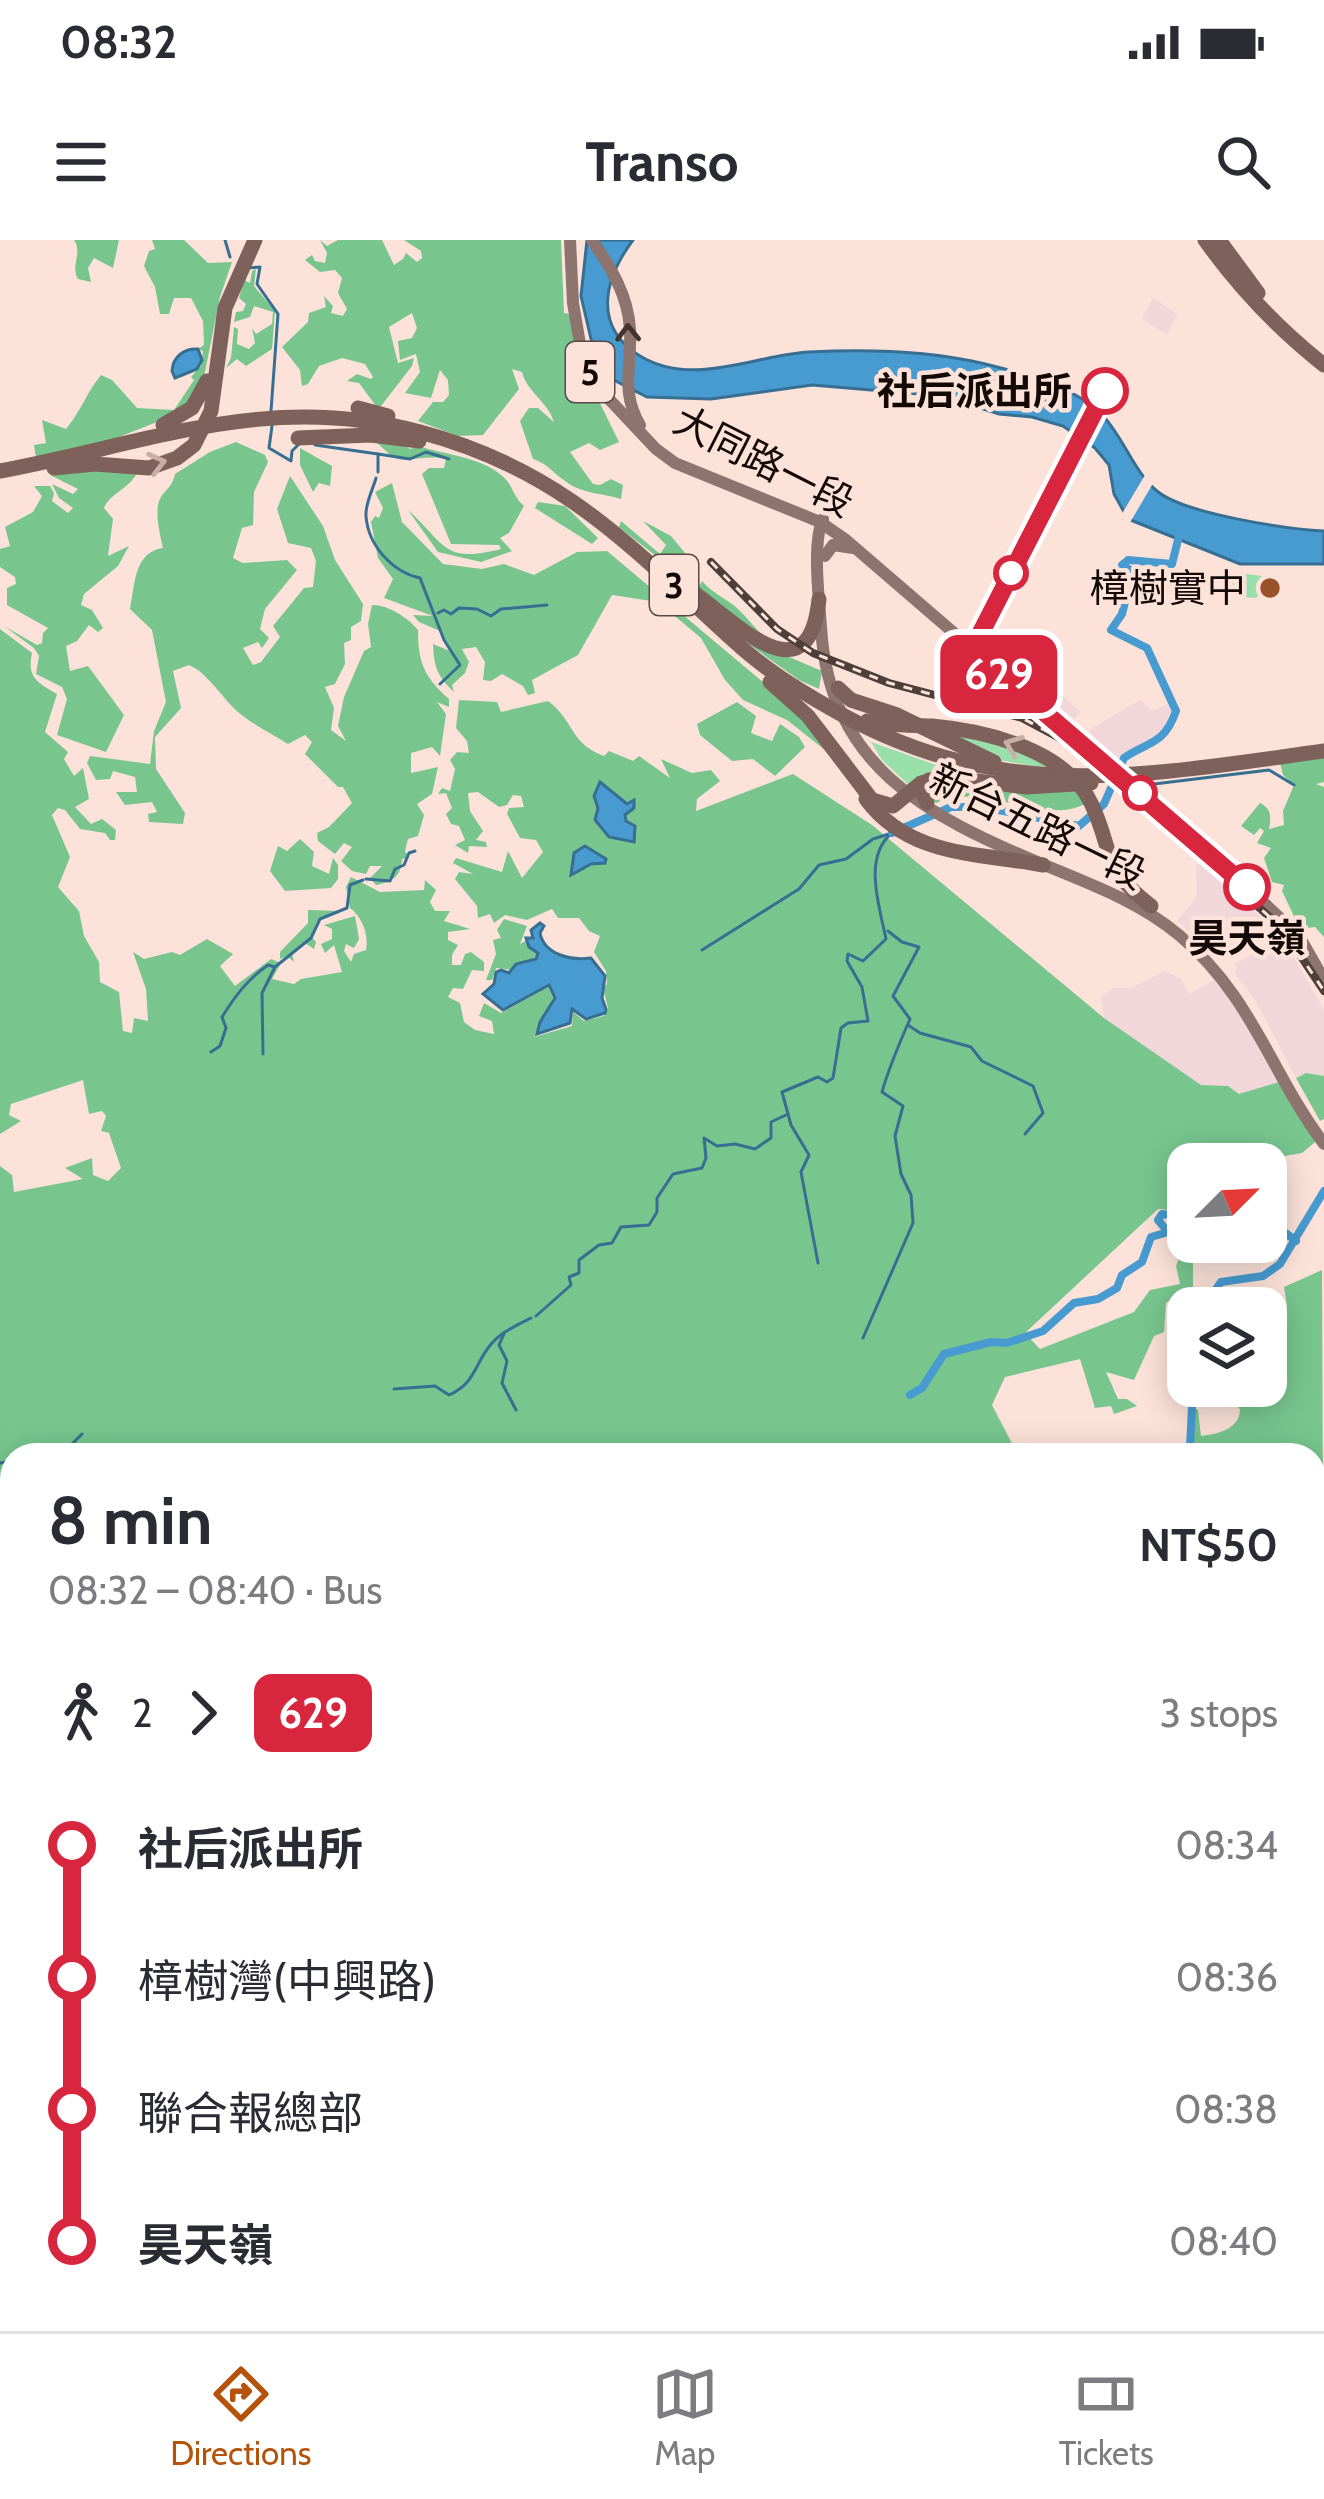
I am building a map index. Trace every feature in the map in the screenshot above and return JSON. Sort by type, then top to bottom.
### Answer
[{"type":"highway","points":[[50,466],[149,468],[178,458],[205,428],[231,284],[252,240]]},
{"type":"highway","points":[[1212,240],[1288,327]]},
{"type":"highway","points":[[1212,240],[1240,278],[1288,327],[1324,355]]},
{"type":"highway","points":[[1212,240],[1237,285],[1324,365]]},
{"type":"highway","points":[[92,449],[185,414],[210,382]]},
{"type":"highway","points":[[358,408],[437,431],[514,465]]},
{"type":"highway","name":"3","points":[[50,466],[92,449],[267,421],[378,430],[434,443],[502,467],[586,517],[751,663],[896,742],[978,766],[1046,777],[1116,776],[1293,758]]},
{"type":"highway","name":"3","points":[[293,426],[362,421],[419,431],[514,465],[572,498],[642,553],[771,672],[893,747],[962,769],[1087,786],[1324,754]]},
{"type":"highway","name":"3","points":[[0,475],[193,430]]},
{"type":"highway","points":[[642,553],[770,646],[792,650],[820,639],[819,599]]},
{"type":"highway","points":[[751,663],[808,716],[872,800],[893,806],[916,799],[929,780],[951,777],[1003,785],[1046,777]]},
{"type":"highway","points":[[833,681],[850,700],[991,761],[1087,786]]},
{"type":"highway","points":[[838,712],[878,710]]},
{"type":"highway","points":[[838,712],[883,725],[932,726],[1007,741],[1053,763],[1087,786],[1115,872],[1151,906]]},
{"type":"highway","points":[[832,746],[877,813],[914,839],[942,850],[1043,865]]},
{"type":"main road","name":"大同路一段","points":[[570,240],[573,303],[591,373],[656,449],[675,463],[823,521],[945,624]]},
{"type":"main road","name":"大同路一段","points":[[592,240],[626,302],[630,331],[626,389],[644,430],[676,459],[823,521],[1119,771],[1291,924],[1324,975]]},
{"type":"main road","name":"新台五路一段","points":[[823,521],[820,639],[838,712],[864,751],[916,799],[955,823],[1123,898],[1183,938],[1244,1005],[1324,1144]]},
{"type":"main road","points":[[819,599],[823,521]]},
{"type":"main road","points":[[825,556],[836,544],[856,550]]},
{"type":"main road","name":"新台五路一段","points":[[955,823],[1105,883],[1151,906],[1190,936],[1225,971],[1259,1020],[1285,1074],[1324,1134]]},
{"type":"shaded area","points":[[1153,298],[1177,314],[1167,335],[1142,319]]},
{"type":"shaded area","points":[[1052,687],[1081,712],[1070,724],[1047,703]]},
{"type":"shaded area","points":[[1140,700],[1152,711],[1172,702],[1174,720],[1149,748],[1124,758],[1122,764],[1088,734]]},
{"type":"shaded area","points":[[1196,864],[1203,865],[1262,918],[1220,957],[1177,921],[1197,896]]},
{"type":"shaded area","points":[[1275,941],[1294,958],[1324,1010],[1324,1076],[1306,1073],[1296,1078],[1255,1000],[1234,973],[1235,964]]},
{"type":"shaded area","points":[[1165,971],[1181,979],[1189,994],[1219,978],[1282,1081],[1239,1094],[1228,1086],[1201,1085],[1104,1018],[1101,997],[1113,988],[1131,988]]},
{"type":"green space","points":[[74,240],[119,240],[113,268],[94,258],[88,268],[91,282],[78,279]]},
{"type":"green space","points":[[152,240],[184,240],[208,263],[232,262],[203,382],[182,412],[109,441],[36,458],[34,445],[46,443],[42,420],[66,429],[101,375],[112,380],[137,408],[174,410],[194,380],[191,377],[201,366],[203,351],[198,349],[204,345],[203,321],[191,298],[174,298],[169,314],[160,314],[155,287],[144,266],[149,251],[155,249]]},
{"type":"green space","points":[[320,240],[327,246],[338,240],[382,240],[394,265],[406,253],[417,262],[422,258],[421,251],[404,240],[561,240],[564,313],[570,314],[579,355],[567,361],[595,393],[619,442],[600,450],[589,443],[570,452],[593,484],[611,479],[623,485],[621,499],[578,488],[533,459],[520,421],[529,408],[538,408],[554,422],[522,372],[512,369],[519,389],[483,435],[458,436],[418,421],[433,402],[443,402],[449,395],[448,380],[440,370],[431,398],[405,393],[420,372],[416,354],[400,360],[398,341],[412,338],[417,328],[412,313],[389,327],[398,363],[414,358],[381,406],[376,406],[359,383],[347,381],[357,374],[371,379],[365,364],[342,358],[319,366],[302,386],[300,370],[282,347],[308,322],[309,313],[326,307],[324,296],[333,306],[331,313],[343,316],[347,309],[338,293],[342,278],[335,270],[320,272],[305,260],[312,255],[325,263],[327,253]]},
{"type":"green space","points":[[256,269],[254,286],[275,311],[272,349],[246,366],[237,359],[226,368],[234,327],[237,344],[249,349],[255,343],[252,328],[256,334],[272,324],[273,312],[254,306],[250,317],[234,322],[236,312],[246,304],[239,298],[244,280],[250,283]]},
{"type":"green space","points":[[373,440],[466,458],[500,474],[524,506],[509,533],[500,538],[512,551],[481,562],[438,552],[408,510],[456,552],[501,549],[499,545],[451,544],[422,474],[429,468],[444,468],[446,459],[401,459]]},
{"type":"green space","points":[[236,442],[265,455],[268,462],[254,492],[253,525],[242,528],[233,558],[243,563],[287,560],[297,570],[265,609],[260,629],[269,638],[262,648],[258,642],[243,648],[253,665],[261,662],[280,637],[273,626],[304,588],[313,587],[316,561],[311,548],[288,543],[277,509],[290,476],[323,526],[335,560],[363,604],[361,621],[351,627],[351,640],[344,643],[345,664],[335,684],[325,687],[334,708],[331,730],[346,741],[338,726],[344,697],[364,651],[371,647],[372,605],[397,613],[418,630],[424,668],[449,699],[449,707],[437,702],[446,714],[440,756],[432,747],[411,753],[411,773],[438,767],[432,794],[417,804],[424,815],[418,836],[408,839],[405,851],[409,858],[402,859],[398,874],[387,882],[376,885],[370,878],[382,866],[370,866],[366,874],[352,871],[341,861],[352,847],[344,843],[335,854],[318,841],[317,833],[352,803],[343,787],[305,754],[312,742],[305,735],[288,744],[256,725],[189,665],[173,671],[181,708],[155,737],[156,769],[185,813],[183,824],[149,822],[148,814],[157,812],[152,802],[125,805],[116,792],[137,792],[135,777],[113,771],[110,779],[96,780],[87,763],[90,756],[150,764],[154,731],[166,702],[152,630],[130,609],[135,580],[146,556],[163,548],[158,504],[175,474]]},
{"type":"green space","points":[[300,448],[332,466],[330,486],[319,483],[313,492],[300,465]]},
{"type":"green space","points":[[88,467],[137,473],[104,508],[113,519],[108,556],[129,546],[118,566],[84,594],[81,605],[92,610],[103,628],[98,632],[89,625],[77,641],[66,646],[70,671],[88,666],[124,715],[106,752],[57,735],[67,699],[62,687],[36,674],[39,656],[34,648],[4,626],[37,645],[48,628],[7,605],[7,588],[16,584],[15,577],[0,567],[0,549],[10,546],[5,527],[33,512],[42,496],[34,486],[50,486],[52,501],[68,513],[73,508],[59,498],[52,484],[73,494],[78,489],[50,475]]},
{"type":"green space","points":[[392,483],[402,522],[443,564],[482,569],[504,564],[534,575],[577,552],[607,551],[790,705],[835,758],[787,720],[743,700],[725,680],[701,638],[658,602],[612,595],[578,655],[532,680],[535,693],[528,695],[523,686],[502,674],[483,680],[485,662],[476,647],[462,649],[469,662],[452,685],[454,692],[436,665],[433,644],[450,651],[440,631],[413,615],[433,616],[384,598],[393,579],[378,558],[371,522],[383,508],[375,492]]},
{"type":"green space","points":[[538,502],[565,506],[598,538],[592,544],[535,508]]},
{"type":"green space","points":[[621,521],[660,554],[666,545],[643,521],[671,536],[694,564],[689,578],[700,585],[702,581],[762,634],[779,643],[763,640],[619,527]]},
{"type":"green space","points":[[1227,571],[1276,578],[1275,601],[1264,599],[1267,581],[1261,579],[1256,598],[1233,596],[1226,588]]},
{"type":"green space","points":[[0,629],[32,653],[35,678],[57,694],[45,732],[68,752],[64,759],[74,776],[83,768],[89,799],[75,807],[91,824],[102,819],[116,830],[115,840],[110,840],[105,833],[80,829],[65,810],[58,808],[52,815],[70,857],[58,887],[79,911],[84,936],[99,962],[100,982],[119,992],[123,1031],[132,1033],[134,1018],[148,1021],[146,989],[133,952],[144,959],[172,952],[180,955],[207,939],[233,954],[220,966],[235,986],[271,959],[281,963],[272,979],[294,984],[342,972],[334,945],[325,953],[321,944],[332,939],[332,929],[324,925],[355,916],[359,939],[354,948],[346,944],[344,951],[351,962],[354,954],[366,950],[364,926],[350,908],[346,887],[351,877],[380,892],[424,890],[425,880],[436,890],[430,902],[435,911],[450,911],[444,921],[470,929],[448,932],[448,940],[458,945],[452,965],[461,965],[471,952],[484,962],[484,971],[472,970],[463,989],[453,988],[448,997],[460,1003],[464,1022],[475,1030],[494,1034],[492,1021],[479,1016],[484,1003],[501,1013],[548,987],[553,998],[534,1037],[572,1026],[573,1012],[584,1021],[604,1016],[608,1008],[603,988],[606,971],[594,952],[600,936],[579,918],[558,918],[552,909],[527,920],[505,915],[494,923],[490,914],[478,918],[477,906],[455,879],[459,872],[473,874],[453,863],[456,858],[502,872],[508,851],[522,878],[543,852],[536,840],[520,838],[507,814],[509,808],[524,807],[521,796],[513,795],[507,805],[499,807],[478,792],[468,793],[470,811],[483,831],[476,840],[486,842],[487,847],[469,846],[468,853],[455,845],[465,840],[446,814],[452,808],[446,793],[438,794],[442,788],[450,791],[455,769],[450,760],[457,752],[469,753],[467,741],[456,728],[459,700],[497,702],[501,712],[548,701],[584,745],[604,756],[609,751],[633,761],[639,756],[670,778],[661,759],[692,773],[711,770],[720,781],[697,799],[696,811],[793,774],[872,825],[1104,1018],[1201,1085],[1228,1086],[1239,1094],[1282,1081],[1320,1138],[1302,1153],[1287,1156],[1287,1143],[1167,1143],[1167,1210],[1158,1209],[1025,1333],[1040,1349],[1134,1312],[1150,1290],[1180,1284],[1177,1263],[1193,1263],[1193,1287],[1167,1287],[1164,1332],[1154,1336],[1134,1380],[1106,1372],[1118,1399],[1137,1406],[1114,1414],[1111,1406],[1095,1408],[1080,1359],[1005,1377],[992,1405],[1012,1443],[0,1443],[0,1166],[12,1175],[14,1192],[83,1179],[65,1168],[92,1158],[93,1175],[108,1181],[121,1168],[109,1133],[101,1131],[106,1116],[102,1111],[89,1114],[83,1080],[11,1104],[9,1115],[21,1121],[0,1134]]},
{"type":"green space","points":[[747,643],[822,671],[819,689]]},
{"type":"green space","points":[[737,702],[756,716],[751,733],[772,741],[780,724],[805,747],[775,776],[753,759],[732,761],[700,735],[697,724]]},
{"type":"green space","points":[[941,730],[990,738],[1053,769],[998,760]]},
{"type":"green space","points":[[871,742],[981,777],[910,786],[882,760]]},
{"type":"green space","points":[[1324,757],[1324,782],[1316,784],[1324,787],[1324,937],[1315,927],[1300,929],[1282,891],[1284,885],[1272,882],[1264,858],[1271,848],[1257,843],[1264,831],[1260,828],[1254,835],[1241,826],[1260,803],[1270,814],[1269,829],[1284,825],[1283,811],[1294,785],[1283,775],[1280,763]]},
{"type":"green space","points":[[930,782],[1080,790],[1088,802],[1053,810],[974,797],[936,803],[926,796]]},
{"type":"green space","points":[[300,839],[314,852],[312,866],[329,874],[333,858],[338,865],[338,879],[331,888],[285,891],[270,871],[278,846],[287,851]]},
{"type":"green space","points":[[308,910],[342,911],[317,921],[311,936],[314,949],[305,943],[292,954],[294,962],[287,956],[280,959],[280,952],[308,923]]},
{"type":"green space","points":[[504,919],[527,926],[520,944],[525,941],[537,954],[531,962],[516,962],[511,970],[496,968],[492,980],[486,980],[496,954],[493,940],[501,938],[497,930]]},
{"type":"green space","points":[[1306,1073],[1324,1076],[1324,1119],[1320,1121],[1296,1078]]},
{"type":"green space","points":[[1322,1270],[1323,1443],[1190,1443],[1194,1408],[1201,1436],[1232,1426],[1239,1416],[1238,1407],[1287,1407],[1284,1287]]},
{"type":"water","points":[[587,240],[633,240],[615,270],[609,316],[625,344],[660,365],[702,370],[788,354],[874,351],[960,359],[1030,376],[1093,406],[1157,491],[1212,513],[1324,531],[1324,564],[1240,564],[1128,519],[1114,494],[1109,465],[1095,448],[1063,426],[1032,417],[999,414],[942,396],[812,385],[711,399],[647,397],[612,379],[595,356],[581,296]]},
{"type":"water","points":[[198,349],[202,360],[197,369],[175,378],[172,371],[177,357]]},
{"type":"water","points":[[600,782],[627,804],[634,800],[634,808],[625,815],[635,826],[634,842],[609,837],[595,820],[594,796]]},
{"type":"water","points":[[585,846],[606,859],[605,863],[591,864],[571,875],[574,853]]},
{"type":"water","points":[[540,923],[544,926],[542,940],[552,951],[591,958],[605,976],[602,998],[606,1009],[586,1019],[572,1009],[570,1023],[537,1034],[555,998],[549,985],[503,1010],[483,994],[494,984],[496,972],[509,973],[516,964],[536,959],[538,953],[526,938],[533,938],[531,930]]},
{"type":"pier","points":[[1148,470],[1155,480],[1128,526],[1120,517]]},
{"type":"waterway","points":[[225,240],[230,257]]},
{"type":"waterway","points":[[248,268],[260,267],[257,284],[278,314],[271,411]]},
{"type":"waterway","points":[[272,426],[269,448],[291,461],[299,444]]},
{"type":"waterway","points":[[315,445],[378,454],[378,472]]},
{"type":"waterway","points":[[378,454],[410,459],[426,452],[449,459]]},
{"type":"waterway","points":[[376,478],[366,511],[371,537],[391,563],[420,578],[444,640],[460,665],[440,684]]},
{"type":"waterway","points":[[892,833],[951,807],[983,807],[1079,826],[1104,804],[1124,758],[1160,737],[1176,711],[1147,648],[1111,630],[1127,594],[1139,586],[1141,577],[1122,565],[1128,560],[1172,564],[1180,532]]},
{"type":"waterway","points":[[438,613],[477,609],[491,616],[501,609],[547,605]]},
{"type":"waterway","points":[[1142,782],[1269,770],[1294,785]]},
{"type":"waterway","points":[[818,1263],[801,1172],[809,1155],[791,1125],[782,1092],[818,1077],[827,1082],[833,1078],[841,1028],[868,1021],[862,987],[847,961],[848,954],[863,961],[886,939],[875,869],[883,843],[892,833]]},
{"type":"waterway","points":[[702,950],[799,889],[819,865],[846,859],[873,839],[889,834]]},
{"type":"waterway","points":[[366,879],[390,881],[395,869],[415,851]]},
{"type":"waterway","points":[[211,1052],[220,1046],[226,1028],[222,1017],[242,988],[311,938],[320,919],[347,908],[350,885],[363,880]]},
{"type":"waterway","points":[[863,1338],[913,1223],[911,1195],[901,1174],[895,1136],[903,1106],[882,1092],[910,1019],[893,996],[919,947],[888,931]]},
{"type":"waterway","points":[[263,1054],[262,993],[274,969]]},
{"type":"waterway","points":[[908,1025],[971,1047],[982,1061],[1033,1086],[1043,1113],[1025,1134]]},
{"type":"waterway","points":[[536,1316],[571,1285],[569,1277],[579,1273],[579,1260],[599,1245],[612,1243],[621,1227],[649,1225],[657,1212],[657,1198],[673,1174],[702,1168],[704,1138],[717,1146],[755,1149],[771,1138],[771,1122],[788,1114]]},
{"type":"waterway","points":[[1217,1287],[1221,1282],[1263,1276],[1280,1264],[1324,1191]]},
{"type":"waterway","points":[[1167,1215],[1158,1220],[1167,1231]]},
{"type":"waterway","points":[[910,1395],[922,1388],[944,1354],[1043,1331],[1074,1303],[1098,1299],[1117,1288],[1122,1275],[1142,1262],[1151,1237],[1167,1232]]},
{"type":"waterway","points":[[1287,1234],[1296,1241]]},
{"type":"waterway","points":[[394,1389],[435,1386],[449,1395],[457,1391],[497,1338],[531,1318]]},
{"type":"waterway","points":[[504,1334],[499,1345],[507,1361],[502,1383],[516,1410]]},
{"type":"waterway","points":[[1190,1443],[1192,1407]]},
{"type":"waterway","points":[[73,1443],[82,1434]]},
{"type":"railway","points":[[711,562],[777,629],[813,653],[889,683],[1022,718],[1084,751],[1282,928],[1324,991]]},
{"type":"bus line","name":"629","points":[[1105,391],[972,650],[1247,887]]},
{"type":"place","name":"社后派出所","points":[[1105,391]]},
{"type":"place","name":"樟樹實中","points":[[1270,588]]},
{"type":"place","name":"昊天嶺","points":[[1247,887]]}]
